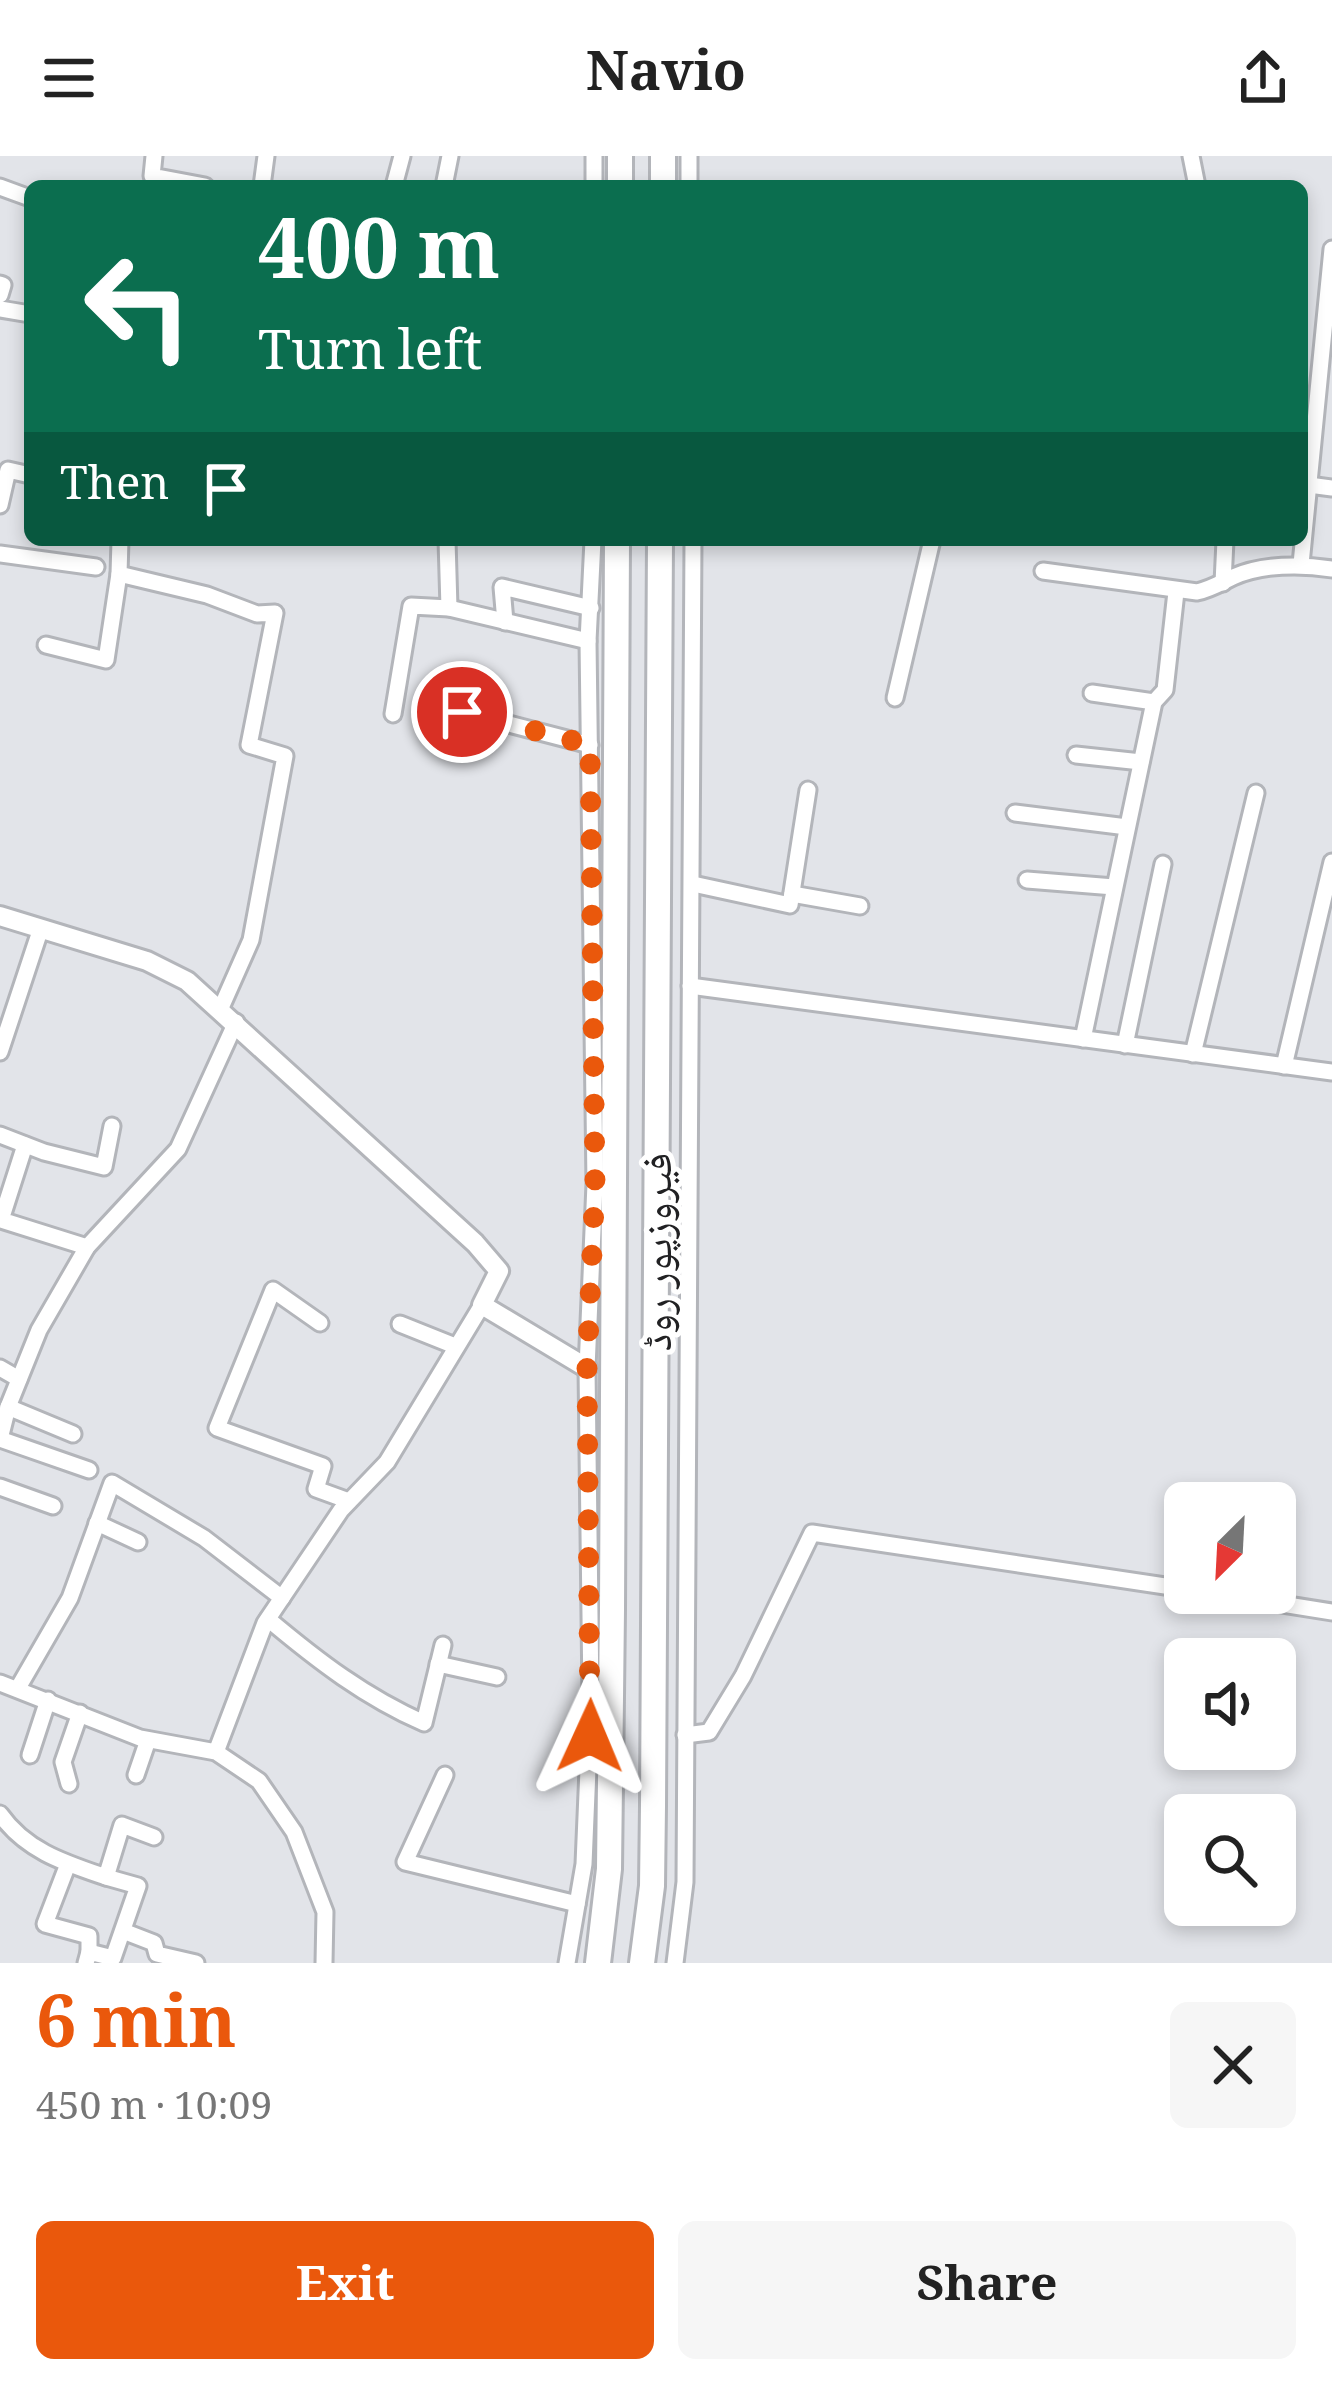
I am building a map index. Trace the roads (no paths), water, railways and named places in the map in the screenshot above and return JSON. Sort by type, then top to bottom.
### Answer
[{"type":"highway","name":"فیروزپور روڈ","points":[[598,1963],[609,1869],[601,1610],[603,832],[617,546]]},
{"type":"highway","name":"فیروزپور روڈ","points":[[642,1963],[652,1886],[660,546]]},
{"type":"street","points":[[154,156],[152,176],[173,180]]},
{"type":"street","points":[[1308,495],[1332,249]]},
{"type":"street","points":[[0,284],[0,296]]},
{"type":"street","points":[[0,505],[4,469]]},
{"type":"street","points":[[1309,485],[1332,488]]},
{"type":"street","points":[[46,645],[106,660],[120,546]]},
{"type":"street","points":[[447,546],[449,608]]},
{"type":"street","points":[[568,1963],[588,1811],[601,1610],[587,1368],[603,832],[590,745],[593,546]]},
{"type":"street","points":[[676,1963],[685,1882],[693,546]]},
{"type":"street","points":[[896,698],[931,546]]},
{"type":"street","points":[[1223,583],[1225,546]]},
{"type":"street","points":[[1301,564],[1303,546]]},
{"type":"street","points":[[0,554],[96,567]]},
{"type":"street","points":[[1043,572],[1176,592],[1211,589],[1237,575],[1301,564],[1332,569]]},
{"type":"street","points":[[88,1470],[0,1436],[8,1407],[38,1330],[87,1247],[178,1149],[228,1016],[250,940],[285,756],[249,745],[275,613],[257,614],[207,595],[119,574]]},
{"type":"street","points":[[505,622],[502,587],[591,608]]},
{"type":"street","points":[[1083,1039],[1154,702],[1165,690],[1176,592]]},
{"type":"street","points":[[393,713],[411,606],[449,608],[588,641]]},
{"type":"street","points":[[1092,693],[1154,702]]},
{"type":"street","points":[[462,712],[590,745]]},
{"type":"street","points":[[1076,755],[1141,762]]},
{"type":"street","points":[[693,884],[790,905],[808,790]]},
{"type":"street","points":[[1193,1054],[1256,793]]},
{"type":"street","points":[[1015,813],[1127,827]]},
{"type":"street","points":[[1284,1066],[1332,862]]},
{"type":"street","points":[[1125,1045],[1163,864]]},
{"type":"street","points":[[1027,880],[1114,887]]},
{"type":"street","points":[[792,894],[860,906]]},
{"type":"street","points":[[0,916],[147,961],[188,981],[499,1271],[387,1462],[349,1501],[268,1618],[216,1753]]},
{"type":"street","points":[[0,1052],[41,928]]},
{"type":"street","points":[[690,986],[1332,1072]]},
{"type":"street","points":[[0,1136],[104,1167],[112,1126]]},
{"type":"street","points":[[25,1145],[1,1220],[87,1247]]},
{"type":"street","points":[[320,1323],[273,1291],[217,1428],[323,1466],[316,1489],[349,1501]]},
{"type":"street","points":[[482,1305],[587,1368]]},
{"type":"street","points":[[400,1324],[455,1346]]},
{"type":"street","points":[[0,1368],[19,1378]]},
{"type":"street","points":[[8,1407],[73,1434]]},
{"type":"street","points":[[18,1688],[70,1598],[112,1483],[204,1538],[282,1598]]},
{"type":"street","points":[[0,1487],[53,1506]]},
{"type":"street","points":[[97,1523],[138,1542]]},
{"type":"street","points":[[686,1735],[709,1732],[743,1676],[812,1533],[1164,1586]]},
{"type":"street","points":[[1296,1606],[1332,1612]]},
{"type":"street","points":[[268,1618],[324,1666],[380,1703],[424,1723],[442,1645]]},
{"type":"street","points":[[438,1664],[497,1677]]},
{"type":"street","points":[[0,1683],[148,1740],[216,1753],[259,1781],[294,1832],[325,1912],[324,1963]]},
{"type":"street","points":[[29,1755],[48,1700]]},
{"type":"street","points":[[69,1784],[63,1762],[80,1713]]},
{"type":"street","points":[[136,1775],[148,1740]]},
{"type":"street","points":[[445,1775],[405,1862],[577,1904]]},
{"type":"street","points":[[0,1814],[14,1834],[68,1864],[138,1886],[113,1958],[88,1958],[89,1936],[45,1924],[68,1864]]},
{"type":"street","points":[[106,1877],[122,1825],[154,1837]]},
{"type":"street","points":[[123,1931],[154,1943],[157,1954],[196,1963]]}]
